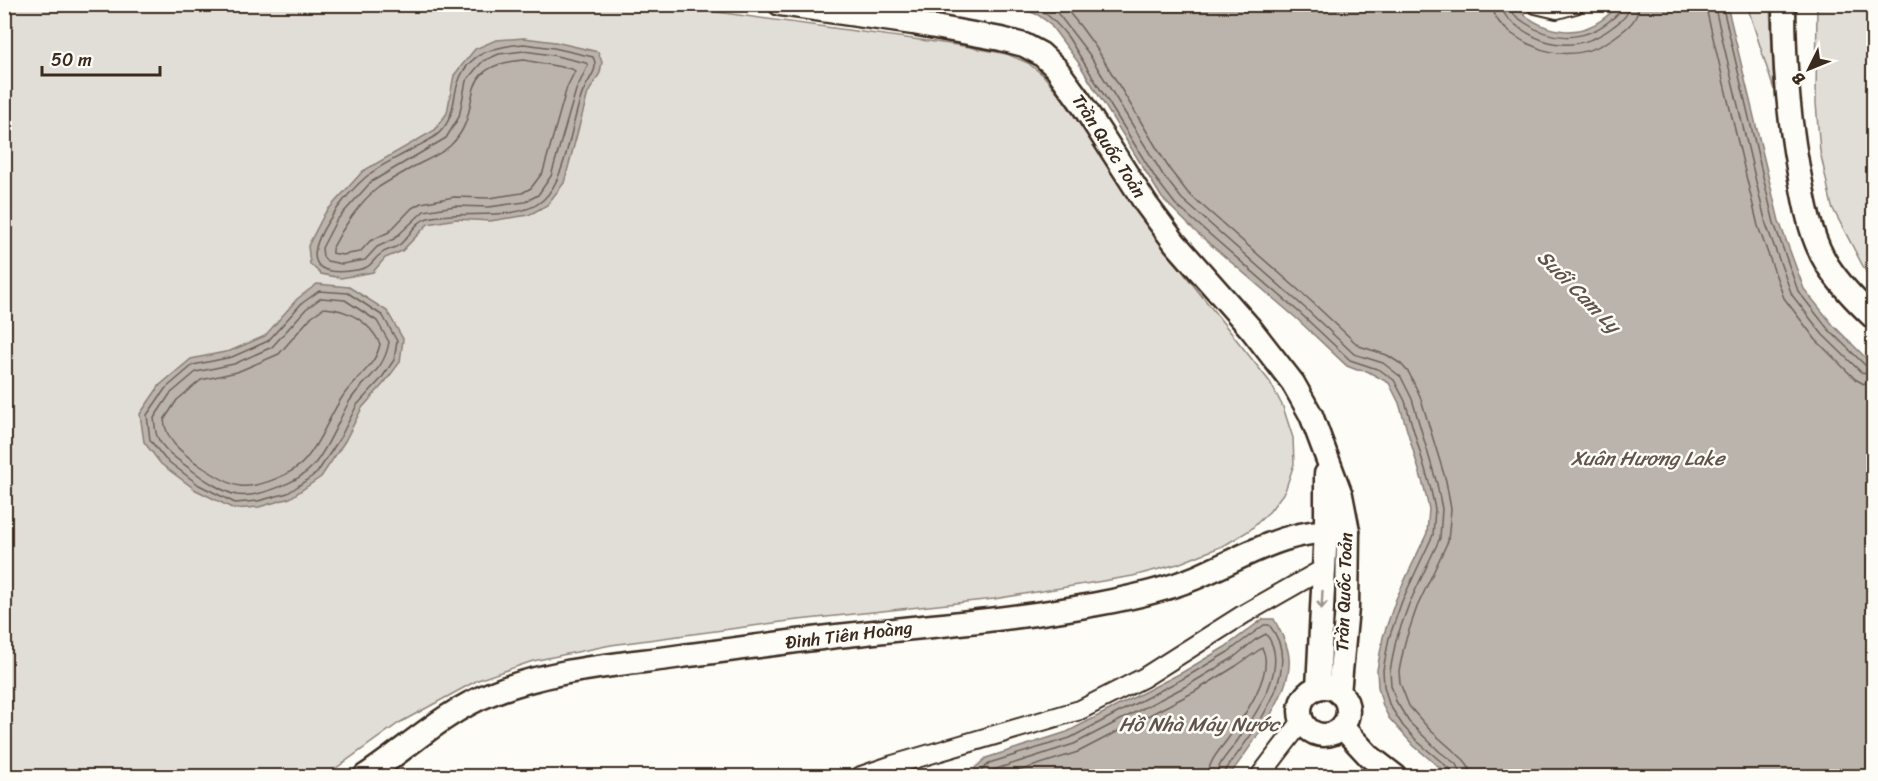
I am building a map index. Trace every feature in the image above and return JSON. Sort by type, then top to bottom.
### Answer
[{"type":"main road","name":"Trần Quốc Toản","points":[[780,4],[912,23],[1001,39],[1024,45],[1041,54],[1056,68],[1080,101],[1146,204],[1175,243],[1251,329],[1293,383],[1311,416],[1341,495],[1337,530],[1323,569],[1328,691]]},
{"type":"main road","points":[[1784,4],[1784,48],[1792,141],[1809,225],[1828,265],[1850,295],[1874,318]]},
{"type":"main road","name":"Trần Quốc Toản","points":[[1328,691],[1347,608],[1337,530]]},
{"type":"main road","name":"Đinh Tiên Hoàng","points":[[365,777],[442,720],[471,702],[522,682],[591,668],[832,637],[997,619],[1098,604],[1153,591],[1194,578],[1267,545],[1300,533],[1337,530]]},
{"type":"main road","points":[[1328,691],[1347,707],[1347,715],[1342,727],[1328,735],[1319,735],[1312,732],[1302,721],[1301,705],[1304,697],[1328,691]]},
{"type":"main road","points":[[1342,727],[1369,756],[1395,777]]},
{"type":"street","points":[[1536,4],[1557,9],[1575,4]]},
{"type":"street","points":[[861,777],[893,771],[1080,710],[1143,678],[1244,614],[1323,569]]},
{"type":"street","points":[[1260,777],[1302,721]]},
{"type":"shaded area","points":[[659,4],[964,46],[1007,54],[1028,63],[1043,75],[1063,99],[1152,233],[1270,382],[1283,407],[1293,438],[1294,464],[1285,491],[1270,511],[1250,530],[1225,545],[1178,564],[1133,576],[994,599],[789,621],[611,645],[533,661],[478,680],[399,723],[325,776],[5,776],[5,5]]},
{"type":"shaded area","points":[[1747,5],[1770,5],[1774,90]]},
{"type":"shaded area","points":[[1817,5],[1873,5],[1873,279],[1865,270],[1832,207],[1820,151],[1816,103]]},
{"type":"water","name":"Xuân Hương Lake","points":[[992,5],[1513,5],[1539,24],[1566,31],[1579,30],[1593,25],[1606,17],[1618,5],[1727,5],[1779,221],[1804,289],[1833,325],[1873,365],[1873,776],[1621,776],[1594,774],[1450,776],[1414,746],[1389,718],[1378,687],[1377,670],[1383,637],[1396,599],[1427,533],[1429,509],[1399,403],[1389,383],[1367,371],[1347,366],[1296,318],[1196,232],[1162,198],[1078,62],[1049,23],[1026,10]]},
{"type":"water","points":[[524,38],[555,42],[598,52],[602,62],[600,73],[588,93],[564,183],[547,205],[529,215],[490,221],[456,219],[428,224],[402,251],[385,258],[373,272],[341,278],[321,274],[310,264],[308,246],[325,213],[363,171],[435,130],[447,113],[454,75],[475,49],[496,40]]},
{"type":"water","points":[[317,284],[349,287],[387,311],[403,339],[400,362],[362,408],[345,441],[321,477],[290,498],[259,507],[234,509],[196,490],[161,464],[144,442],[140,414],[160,385],[191,359],[230,351],[265,336],[297,299]]},
{"type":"water","name":"Hồ Nhà Máy Nước","points":[[1263,619],[1274,619],[1281,633],[1289,658],[1288,672],[1277,704],[1268,720],[1229,776],[974,776],[975,768],[986,758],[1067,732],[1183,672],[1225,647]]},
{"type":"water label","name":"Suối Cam Ly","points":[[1579,291]]}]
